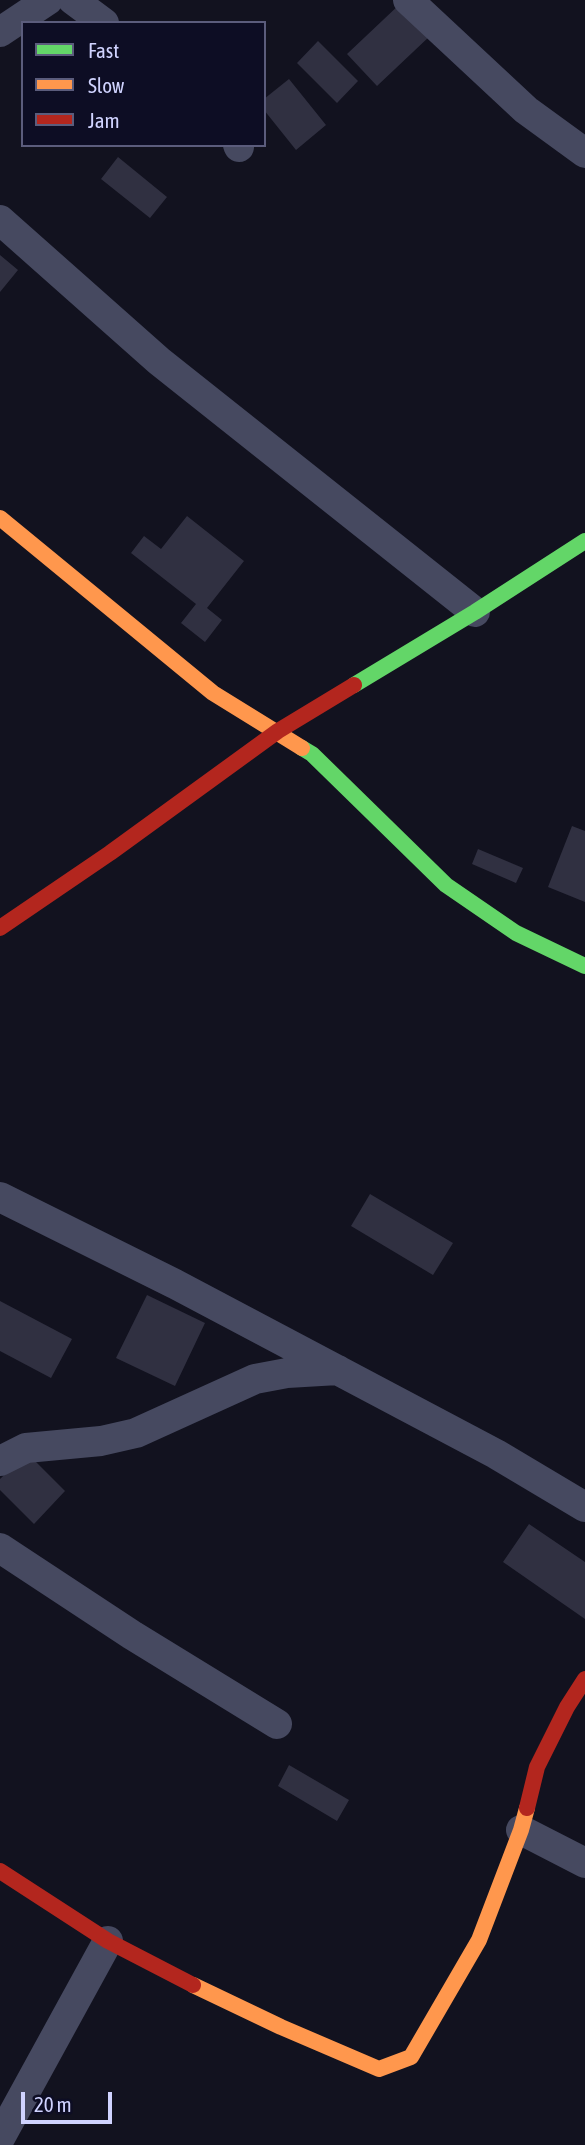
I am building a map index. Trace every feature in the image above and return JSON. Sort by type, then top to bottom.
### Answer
[{"type":"street","points":[[0,32],[48,0]]},
{"type":"street","points":[[73,0],[101,21]]},
{"type":"street","points":[[408,0],[526,110],[585,153]]},
{"type":"street","points":[[0,220],[159,362],[475,612]]},
{"type":"street","points":[[0,518],[213,693],[312,754],[446,885],[516,933],[585,966]]},
{"type":"street","points":[[0,928],[110,853],[278,731],[475,612],[585,541]]},
{"type":"street","points":[[0,1197],[339,1370],[496,1454],[585,1507]]},
{"type":"street","points":[[0,1461],[26,1448],[101,1441],[136,1433],[255,1379],[287,1373],[339,1370]]},
{"type":"street","points":[[0,1548],[132,1635],[277,1724]]},
{"type":"street","points":[[0,1871],[108,1941],[169,1973],[281,2027],[379,2069],[411,2056],[479,1940],[521,1830],[537,1767],[567,1707],[585,1679]]},
{"type":"street","points":[[521,1830],[585,1863]]},
{"type":"street","points":[[0,2137],[108,1941]]},
{"type":"building","points":[[401,3],[431,35],[377,86],[347,54]]},
{"type":"building","points":[[318,41],[358,81],[337,103],[297,63]]},
{"type":"building","points":[[289,79],[326,125],[296,150],[266,112],[266,97]]},
{"type":"building","points":[[118,157],[167,197],[150,218],[101,179]]},
{"type":"building","points":[[0,255],[18,270],[0,292]]},
{"type":"building","points":[[187,516],[244,561],[207,608],[222,620],[205,642],[181,623],[196,604],[131,553],[144,536],[161,549]]},
{"type":"building","points":[[572,826],[585,831],[585,902],[548,887]]},
{"type":"building","points":[[478,849],[523,868],[516,883],[472,864]]},
{"type":"building","points":[[370,1194],[453,1243],[433,1275],[351,1226]]},
{"type":"building","points":[[147,1295],[205,1323],[175,1386],[116,1358]]},
{"type":"building","points":[[0,1301],[72,1339],[51,1378],[0,1351]]},
{"type":"building","points":[[27,1453],[65,1491],[34,1524],[0,1490],[0,1479]]},
{"type":"building","points":[[529,1524],[585,1562],[585,1619],[503,1562]]},
{"type":"building","points":[[289,1765],[349,1800],[337,1821],[278,1786]]},
{"type":"traffic: fast","points":[[354,685],[585,541]]},
{"type":"traffic: fast","points":[[302,748],[312,754],[446,885],[516,933],[585,966]]},
{"type":"traffic: slow","points":[[0,518],[213,693],[302,748]]},
{"type":"traffic: slow","points":[[193,1985],[379,2069],[411,2057],[479,1940],[527,1808]]},
{"type":"traffic: jam","points":[[0,928],[110,853],[278,731],[354,685]]},
{"type":"traffic: jam","points":[[527,1808],[537,1767],[567,1707],[585,1679]]},
{"type":"traffic: jam","points":[[0,1871],[108,1941],[193,1985]]}]
